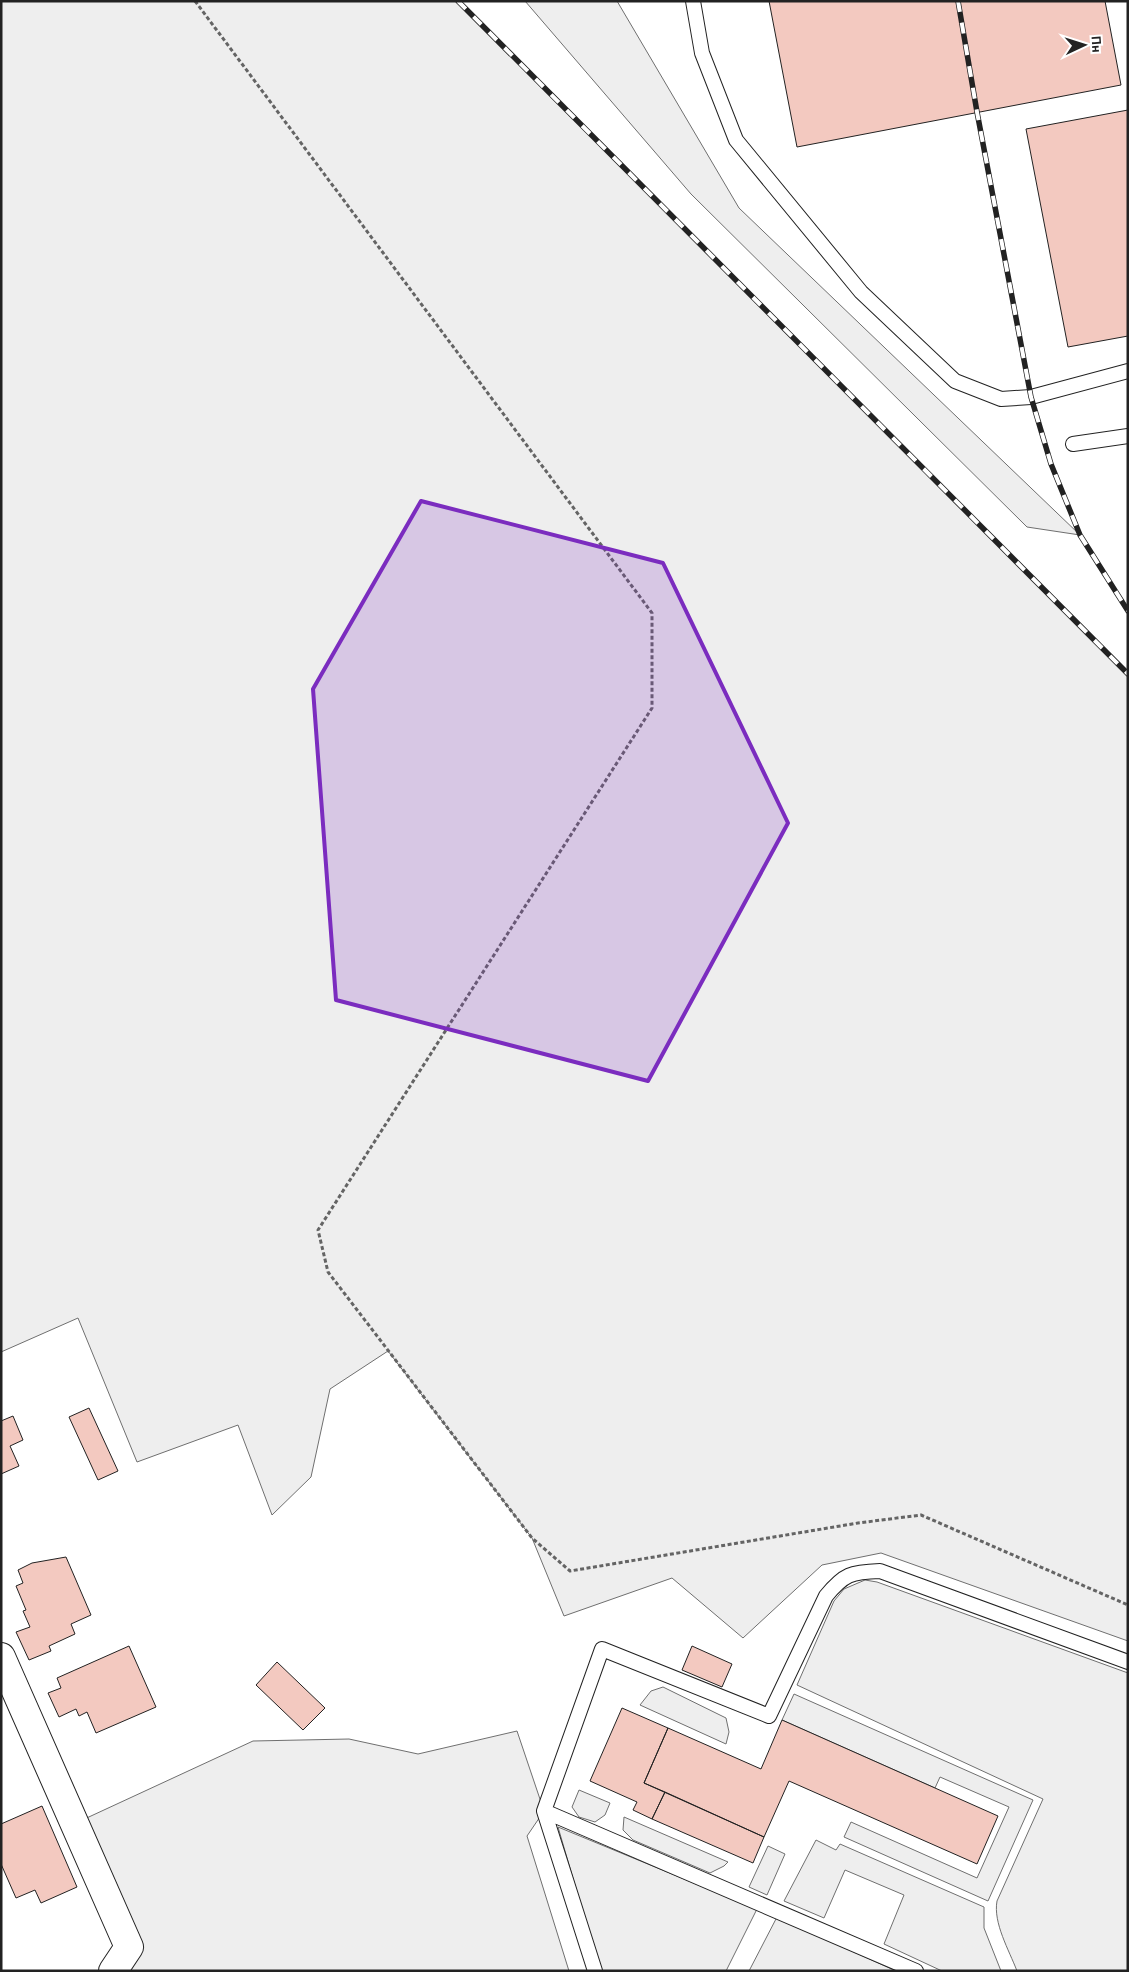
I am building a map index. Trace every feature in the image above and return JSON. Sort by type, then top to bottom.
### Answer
[{"type":"street","points":[[1,1657],[130,1947],[113,1971]]},
{"type":"lane","points":[[693,1],[702,53],[736,140],[861,292],[955,381],[1001,399],[1031,397],[1128,371]]},
{"type":"lane","points":[[1073,444],[1128,436]]},
{"type":"lane","points":[[595,1971],[544,1811],[602,1649],[769,1716],[826,1596],[839,1580],[858,1572],[880,1571],[1128,1662]]},
{"type":"lane","points":[[544,1811],[916,1971]]},
{"type":"path","points":[[195,1],[652,613],[652,708],[318,1230],[328,1272],[532,1538],[570,1571],[858,1523],[921,1515],[1128,1605]]},
{"type":"highlighted area","points":[[421,501],[663,563],[788,823],[648,1081],[336,1000],[313,689]]},
{"type":"shaded area","points":[[1,1],[458,1],[1128,674],[1128,1641],[881,1553],[822,1565],[743,1638],[672,1578],[564,1616],[532,1538],[388,1351],[330,1389],[311,1477],[272,1515],[238,1425],[137,1462],[78,1318],[1,1352]]},
{"type":"shaded area","points":[[525,1],[617,1],[739,208],[1080,535],[1027,527],[691,194]]},
{"type":"shaded area","points":[[865,1580],[877,1582],[1128,1673],[1128,1971],[1017,1971],[999,1927],[996,1909],[997,1901],[1043,1799],[797,1685],[834,1601],[844,1589]]},
{"type":"shaded area","points":[[663,1687],[726,1718],[729,1732],[726,1744],[640,1705],[651,1691]]},
{"type":"shaded area","points":[[794,1694],[1033,1800],[988,1901],[844,1837],[851,1822],[977,1878],[1009,1807],[940,1777],[935,1788],[782,1720]]},
{"type":"shaded area","points":[[517,1731],[544,1811],[527,1836],[569,1971],[113,1971],[129,1947],[78,1822],[253,1741],[349,1739],[418,1754]]},
{"type":"shaded area","points":[[579,1790],[610,1803],[605,1815],[595,1822],[579,1817],[572,1807]]},
{"type":"shaded area","points":[[624,1817],[728,1862],[710,1873],[633,1840],[623,1830]]},
{"type":"shaded area","points":[[558,1827],[757,1909],[726,1971],[600,1971]]},
{"type":"shaded area","points":[[816,1840],[836,1850],[840,1844],[984,1907],[984,1928],[1001,1971],[942,1971],[884,1944],[904,1895],[845,1870],[824,1918],[784,1901]]},
{"type":"shaded area","points":[[768,1846],[785,1854],[767,1895],[749,1887]]},
{"type":"shaded area","points":[[777,1917],[896,1971],[749,1971]]},
{"type":"building","points":[[769,1],[1105,1],[1121,85],[797,147]]},
{"type":"building","points":[[1128,110],[1128,336],[1068,347],[1026,129]]},
{"type":"building","points":[[89,1408],[118,1471],[98,1480],[69,1417]]},
{"type":"building","points":[[13,1416],[23,1440],[10,1446],[19,1466],[1,1474],[1,1421]]},
{"type":"building","points":[[66,1557],[91,1615],[71,1624],[75,1634],[49,1646],[51,1651],[29,1660],[16,1632],[30,1627],[23,1611],[26,1610],[16,1586],[23,1583],[18,1570],[32,1563]]},
{"type":"building","points":[[129,1646],[156,1707],[96,1733],[87,1712],[79,1716],[76,1709],[59,1717],[48,1693],[61,1688],[57,1678]]},
{"type":"building","points":[[692,1646],[732,1664],[722,1687],[682,1670]]},
{"type":"building","points":[[277,1662],[325,1708],[303,1730],[256,1685]]},
{"type":"building","points":[[622,1708],[668,1728],[644,1783],[665,1792],[652,1819],[633,1810],[637,1802],[590,1781]]},
{"type":"building","points":[[782,1720],[998,1816],[977,1864],[789,1781],[764,1837],[644,1783],[668,1728],[761,1769]]},
{"type":"building","points":[[665,1792],[764,1837],[753,1863],[652,1819]]},
{"type":"building","points":[[42,1806],[77,1887],[41,1903],[35,1890],[16,1898],[1,1864],[1,1824]]},
{"type":"railway","points":[[458,1],[1128,674]]},
{"type":"railway","points":[[958,1],[1031,397],[1051,464],[1080,535],[1128,611]]}]
